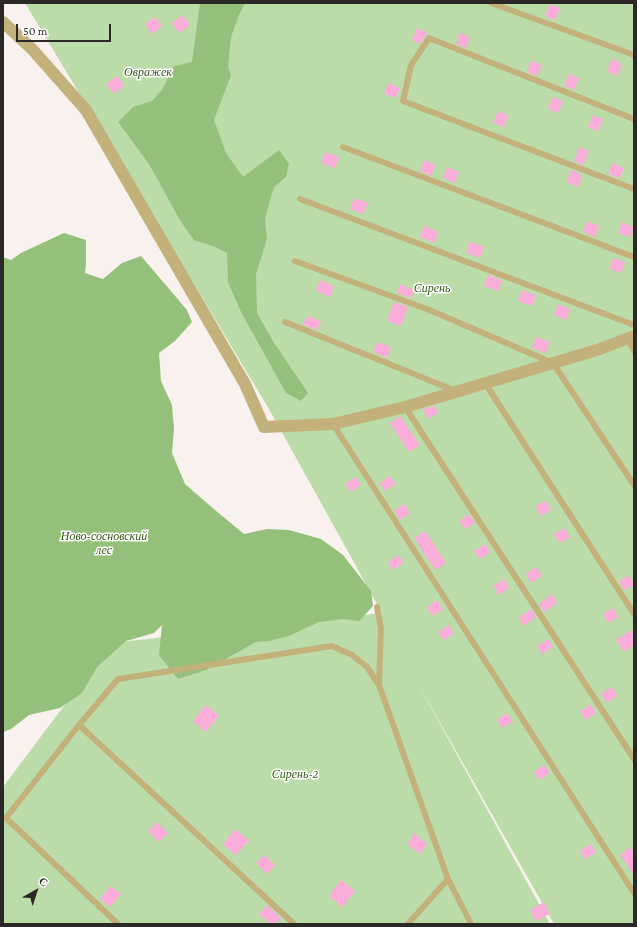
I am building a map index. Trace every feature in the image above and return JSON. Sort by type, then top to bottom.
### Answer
[{"type":"street","points":[[3,22],[32,49],[86,110],[244,384],[264,427],[333,424],[405,407],[597,350],[631,337]]},
{"type":"lane","points":[[490,3],[634,55]]},
{"type":"lane","points":[[634,119],[429,38],[411,65],[403,101],[634,188]]},
{"type":"lane","points":[[344,147],[634,256]]},
{"type":"lane","points":[[300,199],[634,325]]},
{"type":"lane","points":[[295,261],[427,310],[553,363],[634,485]]},
{"type":"lane","points":[[285,322],[458,391]]},
{"type":"lane","points":[[631,337],[634,351]]},
{"type":"lane","points":[[485,383],[634,614]]},
{"type":"lane","points":[[405,407],[634,759]]},
{"type":"lane","points":[[333,424],[634,893]]},
{"type":"lane","points":[[377,607],[381,628],[378,685]]},
{"type":"lane","points":[[118,924],[4,820],[79,725],[118,679],[332,646],[352,655],[367,667],[378,685],[448,879],[471,924]]},
{"type":"lane","points":[[79,725],[294,924]]},
{"type":"lane","points":[[408,924],[448,879]]},
{"type":"green space","points":[[25,3],[634,3],[634,924],[554,924],[417,682],[550,924],[3,924],[3,787],[111,643],[382,613],[269,409]]},
{"type":"green space","points":[[200,3],[245,3],[231,37],[228,67],[231,75],[214,120],[226,153],[243,177],[279,150],[289,164],[286,177],[274,187],[265,218],[267,239],[256,274],[257,313],[274,343],[308,393],[301,401],[286,393],[241,312],[228,282],[227,253],[194,240],[181,222],[149,164],[118,122],[133,107],[152,101],[162,90],[174,66],[192,62]]},
{"type":"green space","name":"Ново-сосновский лес","points":[[64,233],[86,240],[85,273],[103,279],[122,263],[141,256],[187,310],[192,322],[175,341],[159,353],[161,381],[172,405],[174,429],[172,453],[185,484],[244,534],[267,529],[289,530],[321,539],[343,555],[371,591],[373,606],[359,621],[344,619],[319,622],[289,636],[269,641],[256,642],[206,670],[178,679],[159,655],[162,625],[154,633],[126,641],[97,667],[82,693],[60,708],[29,715],[11,729],[3,732],[3,257],[11,260],[21,253]]},
{"type":"building","points":[[550,4],[560,8],[555,20],[545,16]]},
{"type":"building","points":[[182,15],[190,25],[179,33],[172,23]]},
{"type":"building","points":[[155,17],[162,26],[152,34],[145,24]]},
{"type":"building","points":[[417,28],[427,33],[420,44],[412,40]]},
{"type":"building","points":[[460,33],[470,37],[466,48],[456,44]]},
{"type":"building","points":[[612,59],[622,64],[617,76],[607,71]]},
{"type":"building","points":[[531,61],[542,65],[537,76],[527,72]]},
{"type":"building","points":[[569,74],[579,78],[574,90],[564,86]]},
{"type":"building","points":[[117,76],[124,86],[114,94],[106,84]]},
{"type":"building","points":[[388,83],[400,88],[396,98],[384,94]]},
{"type":"building","points":[[553,97],[563,101],[558,113],[548,109]]},
{"type":"building","points":[[498,111],[508,115],[504,127],[493,123]]},
{"type":"building","points":[[593,115],[603,119],[598,131],[588,127]]},
{"type":"building","points":[[579,147],[589,151],[583,165],[574,161]]},
{"type":"building","points":[[325,152],[339,157],[335,168],[321,163]]},
{"type":"building","points":[[424,160],[436,165],[431,176],[420,171]]},
{"type":"building","points":[[612,163],[624,168],[620,178],[608,174]]},
{"type":"building","points":[[447,167],[459,172],[455,183],[443,178]]},
{"type":"building","points":[[571,170],[580,173],[579,175],[582,176],[578,187],[566,182]]},
{"type":"building","points":[[354,198],[368,203],[363,214],[350,209]]},
{"type":"building","points":[[587,221],[599,226],[595,237],[583,232]]},
{"type":"building","points":[[622,222],[634,227],[630,237],[618,233]]},
{"type":"building","points":[[424,226],[438,232],[434,243],[420,237]]},
{"type":"building","points":[[470,242],[484,247],[480,258],[466,253]]},
{"type":"building","points":[[613,258],[625,262],[621,273],[609,269]]},
{"type":"building","points":[[488,275],[502,280],[498,291],[484,286]]},
{"type":"building","points":[[320,280],[334,286],[330,297],[316,291]]},
{"type":"building","points":[[400,284],[414,290],[411,298],[397,293]]},
{"type":"building","points":[[522,290],[536,295],[532,306],[518,301]]},
{"type":"building","points":[[394,302],[408,307],[401,326],[387,321]]},
{"type":"building","points":[[558,304],[570,309],[566,320],[554,315]]},
{"type":"building","points":[[307,316],[321,321],[317,330],[303,325]]},
{"type":"building","points":[[536,337],[550,342],[546,353],[532,348]]},
{"type":"building","points":[[377,342],[391,347],[387,358],[373,352]]},
{"type":"building","points":[[435,406],[438,413],[428,419],[423,409]]},
{"type":"building","points":[[400,416],[420,445],[409,452],[390,423]]},
{"type":"building","points":[[390,476],[396,484],[385,491],[380,483]]},
{"type":"building","points":[[356,477],[361,485],[351,492],[345,484]]},
{"type":"building","points":[[546,501],[551,510],[541,516],[535,506]]},
{"type":"building","points":[[404,504],[410,513],[400,520],[394,511]]},
{"type":"building","points":[[469,514],[475,523],[465,529],[459,521]]},
{"type":"building","points":[[564,528],[570,537],[560,543],[554,534]]},
{"type":"building","points":[[425,531],[446,563],[435,570],[414,538]]},
{"type":"building","points":[[485,544],[490,552],[480,559],[474,551]]},
{"type":"building","points":[[398,555],[404,563],[393,570],[388,562]]},
{"type":"building","points":[[536,567],[542,576],[531,583],[526,574]]},
{"type":"building","points":[[629,575],[634,585],[624,590],[619,581]]},
{"type":"building","points":[[504,579],[509,588],[499,595],[493,586]]},
{"type":"building","points":[[552,594],[557,603],[544,612],[539,604]]},
{"type":"building","points":[[437,600],[443,609],[432,616],[427,607]]},
{"type":"building","points":[[613,608],[618,617],[608,623],[603,614]]},
{"type":"building","points":[[531,609],[536,617],[524,626],[519,617]]},
{"type":"building","points":[[449,625],[454,633],[444,640],[438,632]]},
{"type":"building","points":[[631,630],[634,636],[634,645],[624,652],[616,640]]},
{"type":"building","points":[[548,639],[553,647],[542,654],[537,646]]},
{"type":"building","points":[[612,687],[617,696],[607,703],[601,694]]},
{"type":"building","points":[[591,704],[596,713],[586,720],[580,712]]},
{"type":"building","points":[[206,705],[219,716],[206,732],[193,721]]},
{"type":"building","points":[[507,713],[513,721],[502,728],[497,720]]},
{"type":"building","points":[[544,765],[550,773],[539,780],[534,772]]},
{"type":"building","points":[[157,822],[168,833],[159,842],[148,831]]},
{"type":"building","points":[[235,829],[249,840],[236,855],[223,845]]},
{"type":"building","points":[[414,833],[427,844],[420,854],[407,844]]},
{"type":"building","points":[[590,844],[596,852],[585,859],[580,851]]},
{"type":"building","points":[[630,847],[634,853],[634,875],[620,855]]},
{"type":"building","points":[[264,855],[275,865],[267,874],[256,863]]},
{"type":"building","points":[[341,880],[355,891],[342,907],[329,896]]},
{"type":"building","points":[[111,886],[121,894],[110,907],[100,899]]},
{"type":"building","points":[[544,902],[550,914],[536,921],[530,910]]},
{"type":"building","points":[[267,905],[281,918],[275,924],[271,924],[259,914]]},
{"type":"park label","name":"Овражек","points":[[148,72]]},
{"type":"park label","name":"Сирень","points":[[432,288]]},
{"type":"park label","name":"Сирень-2","points":[[295,774]]}]
